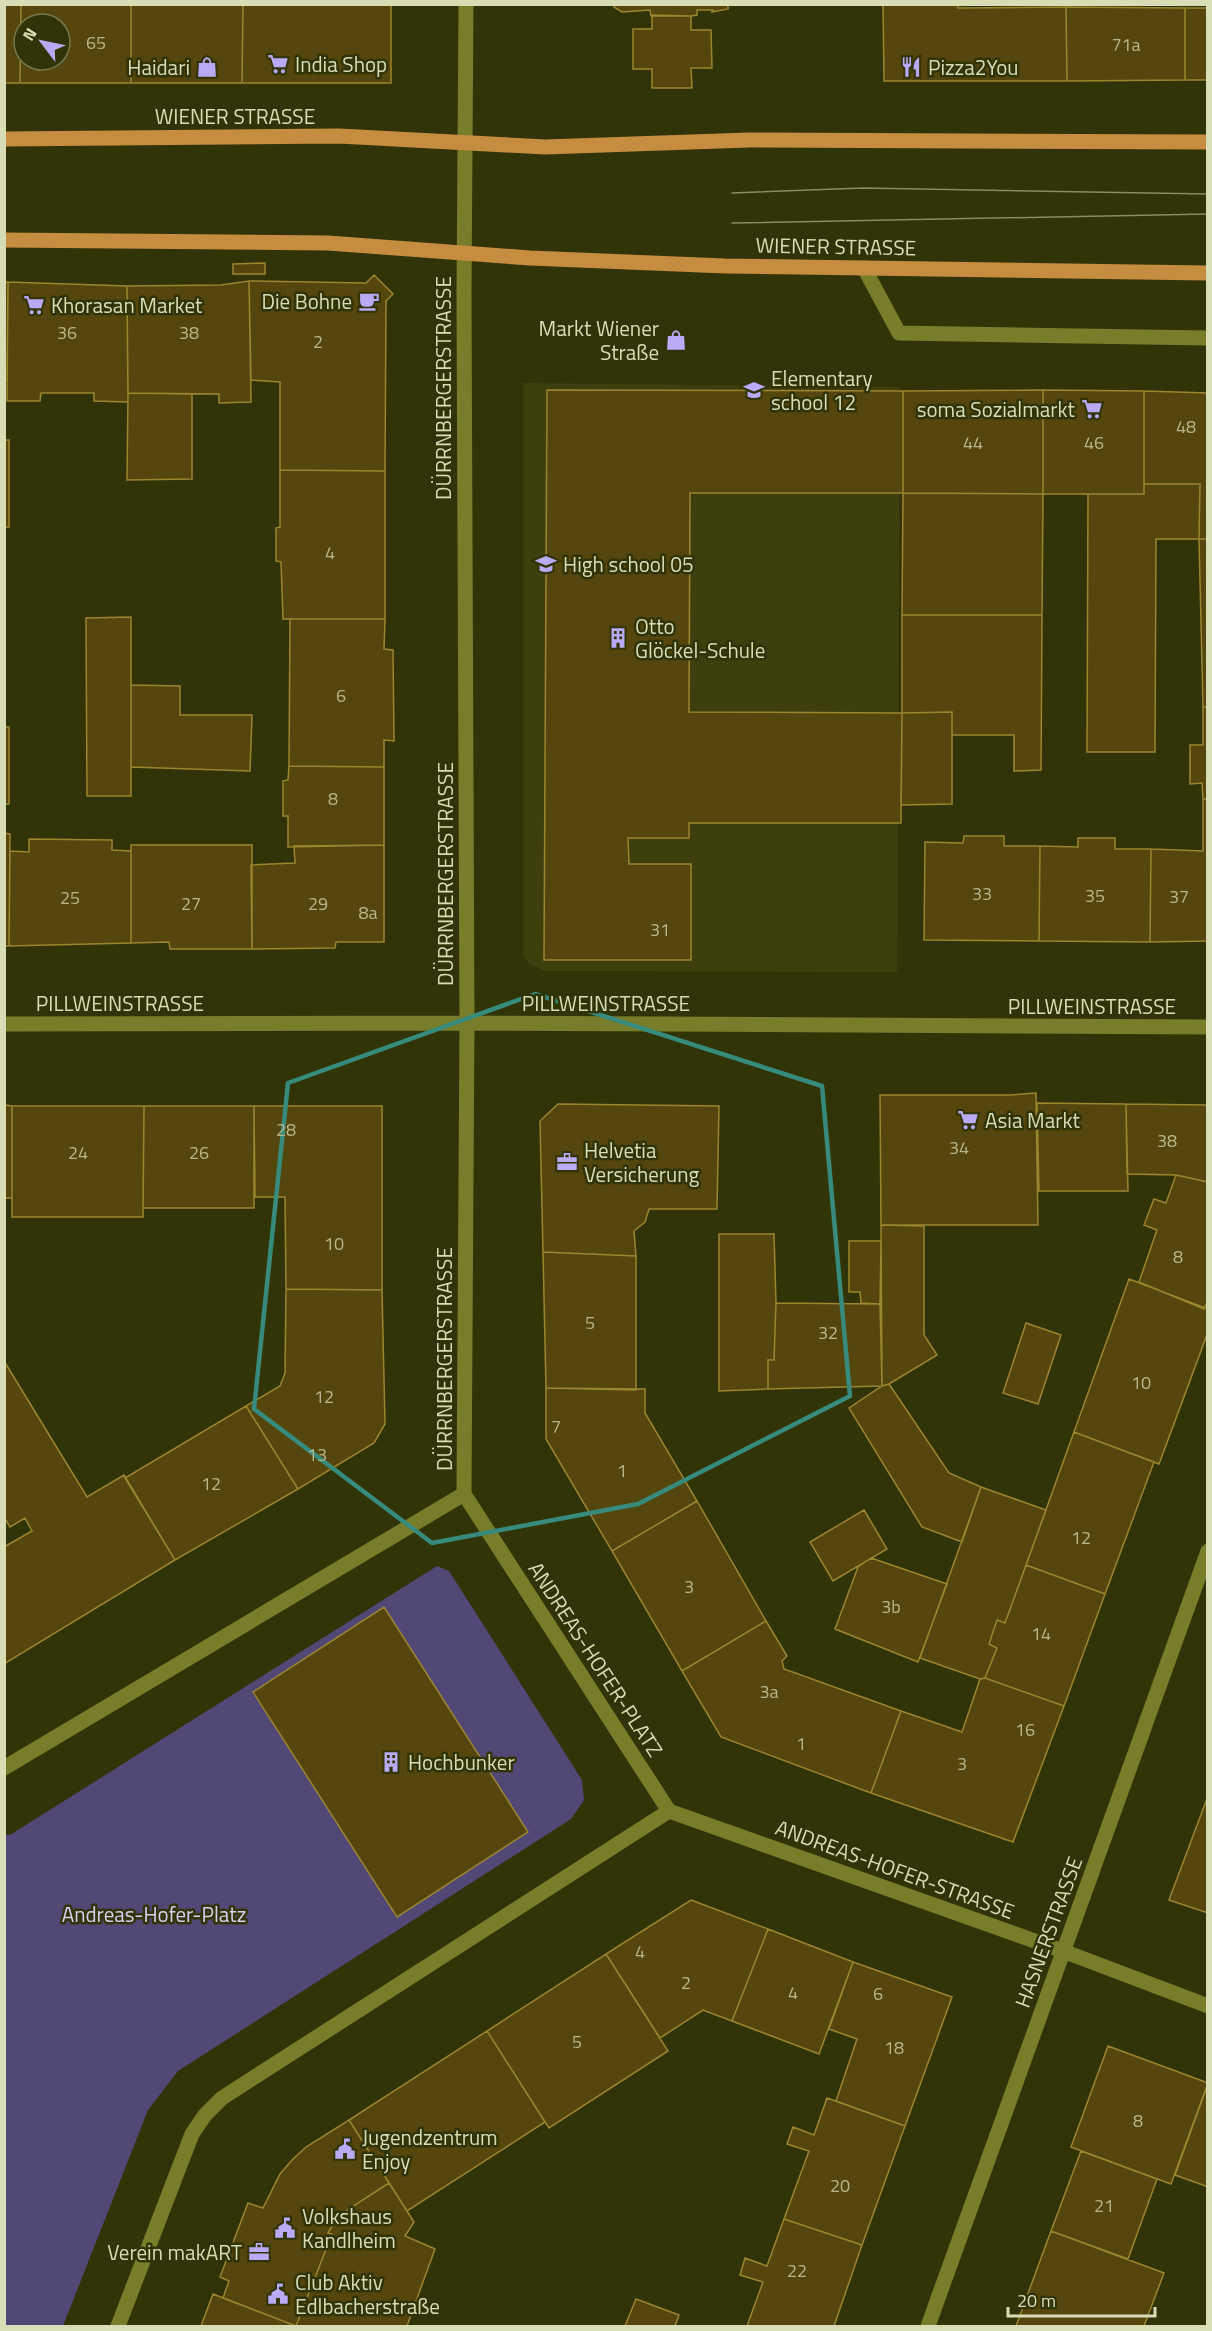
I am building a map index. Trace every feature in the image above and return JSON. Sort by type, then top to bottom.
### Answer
[{"type":"main road","name":"WIENER STRASSE","points":[[4,139],[339,136],[544,147],[749,140],[1208,142]]},
{"type":"main road","name":"WIENER STRASSE","points":[[4,240],[328,243],[530,258],[725,266],[1208,273]]},
{"type":"street","points":[[464,254],[466,4]]},
{"type":"street","name":"DÜRRNBERGERSTRASSE","points":[[464,254],[467,1023],[464,1494]]},
{"type":"street","points":[[864,268],[899,333],[1208,338]]},
{"type":"street","name":"PILLWEINSTRASSE","points":[[4,1024],[467,1023],[1208,1028]]},
{"type":"street","points":[[4,1768],[464,1494]]},
{"type":"street","name":"ANDREAS-HOFER-PLATZ","points":[[464,1494],[669,1811]]},
{"type":"street","name":"HASNERSTRASSE","points":[[928,2326],[1208,1551]]},
{"type":"street","points":[[118,2326],[192,2134],[205,2115],[222,2098],[669,1811]]},
{"type":"street","name":"ANDREAS-HOFER-STRASSE","points":[[669,1811],[1063,1951],[1208,2006]]},
{"type":"highlighted area","points":[[535,994],[822,1086],[850,1396],[638,1504],[432,1543],[254,1409],[288,1083]]},
{"type":"shaded area","points":[[523,383],[900,387],[897,972],[545,971],[530,965],[523,956]]},
{"type":"green space","name":"Andreas-Hofer-Platz","points":[[437,1566],[449,1571],[582,1780],[584,1800],[571,1819],[178,2071],[148,2110],[63,2326],[5,2326],[5,1834],[10,1835]]},
{"type":"building","points":[[4,4],[21,4],[21,12],[12,12],[12,72],[20,72],[20,83],[4,83]]},
{"type":"building","points":[[21,4],[131,4],[131,83],[20,83],[20,72],[72,72],[72,12],[21,12]]},
{"type":"building","points":[[131,4],[243,4],[242,83],[131,83]]},
{"type":"building","points":[[243,4],[391,4],[391,83],[242,83]]},
{"type":"building","points":[[614,4],[728,4],[728,9],[712,12],[713,10],[697,10],[697,15],[691,16],[651,16],[650,10],[622,12],[614,7]]},
{"type":"building","points":[[883,4],[958,4],[958,8],[1066,7],[1067,81],[884,81]]},
{"type":"building","points":[[1066,7],[1185,8],[1185,80],[1067,81]]},
{"type":"building","points":[[1185,8],[1208,8],[1208,80],[1185,80]]},
{"type":"building","points":[[652,15],[691,16],[691,30],[711,30],[712,68],[691,68],[692,88],[652,88],[652,69],[633,69],[633,29],[652,29]]},
{"type":"building","points":[[265,263],[265,274],[233,274],[233,264]]},
{"type":"building","points":[[374,275],[393,294],[386,301],[385,471],[280,470],[280,382],[251,380],[249,281],[366,283]]},
{"type":"building","points":[[249,281],[251,402],[219,403],[219,394],[128,393],[127,286],[221,285]]},
{"type":"building","points":[[4,282],[8,282],[7,380],[4,380]]},
{"type":"building","points":[[8,282],[127,286],[128,402],[94,401],[94,393],[41,393],[40,401],[7,401]]},
{"type":"building","name":"Otto Glöckel-Schule","points":[[547,390],[903,391],[903,493],[690,493],[689,712],[902,713],[901,823],[689,823],[689,838],[628,838],[629,864],[691,864],[691,960],[544,960]]},
{"type":"building","points":[[1043,390],[1144,391],[1144,494],[1043,494]]},
{"type":"building","points":[[1043,390],[1043,494],[903,493],[903,391]]},
{"type":"building","points":[[1144,391],[1208,393],[1208,539],[1199,539],[1200,484],[1144,484]]},
{"type":"building","points":[[128,393],[192,394],[192,479],[127,480]]},
{"type":"building","points":[[4,440],[9,440],[9,527],[4,527]]},
{"type":"building","points":[[280,470],[385,471],[385,619],[283,619],[281,562],[276,561],[276,528],[280,527]]},
{"type":"building","points":[[1144,484],[1200,484],[1199,539],[1156,539],[1155,752],[1087,752],[1088,494],[1144,494]]},
{"type":"building","points":[[903,493],[1043,494],[1042,615],[902,615]]},
{"type":"building","points":[[1199,539],[1208,539],[1208,707],[1203,707]]},
{"type":"building","points":[[902,615],[1042,615],[1041,770],[1014,771],[1014,735],[952,735],[952,712],[902,713]]},
{"type":"building","points":[[131,617],[131,796],[87,796],[86,618]]},
{"type":"building","points":[[290,619],[385,619],[384,649],[393,650],[394,741],[384,740],[384,767],[289,766]]},
{"type":"building","points":[[131,685],[180,686],[180,715],[252,715],[250,771],[131,767]]},
{"type":"building","points":[[1203,707],[1208,707],[1208,799],[1203,799],[1202,783],[1190,784],[1190,745],[1203,745]]},
{"type":"building","points":[[952,712],[952,804],[901,805],[902,713]]},
{"type":"building","points":[[4,727],[9,727],[9,804],[4,804]]},
{"type":"building","points":[[289,766],[384,767],[384,845],[288,847],[288,816],[283,816],[283,781],[288,780]]},
{"type":"building","points":[[1203,799],[1208,799],[1208,941],[1150,942],[1151,849],[1203,851]]},
{"type":"building","points":[[4,833],[10,834],[9,946],[4,946]]},
{"type":"building","points":[[964,836],[1004,836],[1004,846],[1040,846],[1039,941],[924,940],[925,842],[963,843]]},
{"type":"building","points":[[1078,838],[1115,838],[1115,849],[1151,849],[1150,942],[1039,941],[1040,846],[1078,847]]},
{"type":"building","points":[[29,839],[112,840],[112,850],[131,851],[131,943],[9,946],[10,851],[29,852]]},
{"type":"building","points":[[131,845],[252,845],[252,949],[170,949],[169,942],[131,943]]},
{"type":"building","points":[[384,845],[384,942],[336,942],[335,948],[252,949],[251,865],[295,863],[294,846]]},
{"type":"building","points":[[1036,1093],[1038,1225],[881,1225],[880,1095]]},
{"type":"building","points":[[1037,1103],[1126,1104],[1128,1191],[1039,1191]]},
{"type":"building","points":[[558,1104],[719,1106],[717,1209],[649,1209],[645,1222],[634,1231],[636,1256],[543,1252],[540,1121]]},
{"type":"building","points":[[1126,1104],[1208,1105],[1208,1182],[1176,1175],[1127,1174]]},
{"type":"building","points":[[4,1105],[12,1106],[12,1198],[4,1198]]},
{"type":"building","points":[[12,1106],[144,1106],[143,1217],[12,1217]]},
{"type":"building","points":[[144,1106],[254,1106],[254,1208],[143,1208]]},
{"type":"building","points":[[254,1106],[382,1106],[382,1290],[286,1289],[285,1197],[255,1197]]},
{"type":"building","points":[[1176,1175],[1208,1182],[1208,1300],[1204,1309],[1139,1282],[1157,1230],[1144,1225],[1154,1199],[1166,1203]]},
{"type":"building","points":[[881,1225],[924,1226],[924,1335],[937,1355],[882,1386]]},
{"type":"building","points":[[719,1234],[774,1234],[776,1303],[774,1360],[768,1360],[768,1389],[719,1391]]},
{"type":"building","points":[[849,1241],[881,1241],[880,1304],[861,1303],[860,1292],[849,1292]]},
{"type":"building","points":[[543,1252],[636,1256],[636,1390],[546,1388]]},
{"type":"building","points":[[1129,1279],[1208,1309],[1208,1332],[1159,1464],[1074,1432]]},
{"type":"building","points":[[286,1289],[382,1290],[385,1424],[374,1443],[298,1489],[246,1406],[280,1386],[285,1373]]},
{"type":"building","points":[[776,1303],[880,1304],[882,1386],[768,1389],[768,1360],[774,1360]]},
{"type":"building","points":[[1026,1323],[1061,1335],[1038,1404],[1003,1393]]},
{"type":"building","points":[[4,1361],[87,1497],[124,1475],[175,1560],[4,1664],[4,1547],[32,1531],[25,1518],[10,1527],[4,1517]]},
{"type":"building","points":[[889,1384],[949,1473],[981,1487],[962,1542],[922,1527],[849,1408],[882,1386]]},
{"type":"building","points":[[546,1388],[645,1389],[645,1413],[697,1501],[612,1551],[546,1439]]},
{"type":"building","points":[[246,1406],[298,1489],[175,1560],[125,1478]]},
{"type":"building","points":[[1074,1432],[1154,1462],[1105,1594],[1026,1565]]},
{"type":"building","points":[[981,1487],[1046,1510],[1005,1623],[997,1620],[989,1644],[997,1648],[985,1678],[980,1679],[920,1658]]},
{"type":"building","points":[[697,1501],[766,1621],[682,1671],[612,1551]]},
{"type":"building","points":[[864,1510],[887,1549],[833,1581],[810,1542]]},
{"type":"building","points":[[871,1558],[947,1584],[918,1662],[835,1629],[858,1567]]},
{"type":"building","points":[[1026,1565],[1105,1594],[1064,1706],[985,1678],[997,1648],[989,1644],[997,1620],[1005,1623]]},
{"type":"building","name":"Hochbunker","points":[[384,1607],[528,1832],[397,1917],[253,1692]]},
{"type":"building","points":[[766,1621],[787,1656],[782,1661],[784,1669],[901,1711],[871,1793],[721,1737],[682,1671]]},
{"type":"building","points":[[985,1678],[1064,1706],[1013,1842],[871,1793],[901,1711],[962,1732],[980,1679]]},
{"type":"building","points":[[1208,1796],[1208,1913],[1169,1900]]},
{"type":"building","points":[[691,1900],[768,1929],[732,2021],[703,2010],[660,2038],[606,1954]]},
{"type":"building","points":[[768,1929],[853,1962],[819,2054],[732,2021]]},
{"type":"building","points":[[606,1954],[668,2051],[549,2128],[487,2031]]},
{"type":"building","points":[[853,1962],[952,1997],[905,2126],[836,2101],[857,2039],[829,2029]]},
{"type":"building","points":[[487,2031],[545,2122],[407,2211],[349,2120]]},
{"type":"building","points":[[1108,2046],[1208,2083],[1171,2184],[1071,2147]]},
{"type":"building","points":[[1205,2092],[1208,2093],[1208,2187],[1175,2175]]},
{"type":"building","points":[[827,2098],[905,2126],[862,2245],[784,2219],[809,2151],[787,2144],[793,2127],[814,2135]]},
{"type":"building","name":"Volkshaus Kandlheim","points":[[349,2120],[389,2183],[344,2212],[334,2223],[328,2233],[332,2234],[296,2326],[223,2298],[229,2281],[220,2277],[248,2203],[263,2208],[280,2174],[292,2160],[306,2147]]},
{"type":"building","points":[[1081,2151],[1157,2179],[1128,2259],[1051,2231]]},
{"type":"building","points":[[389,2183],[414,2222],[405,2236],[435,2249],[407,2326],[296,2326],[332,2234],[328,2233],[334,2223],[344,2212]]},
{"type":"building","points":[[784,2219],[862,2245],[834,2326],[747,2326],[763,2282],[740,2275],[745,2258],[767,2266]]},
{"type":"building","points":[[1051,2231],[1164,2273],[1144,2326],[1016,2326]]},
{"type":"building","points":[[213,2294],[296,2326],[201,2326]]},
{"type":"building","points":[[636,2299],[679,2315],[675,2326],[625,2326]]},
{"type":"tram line","points":[[732,193],[863,188],[1208,194]]},
{"type":"tram line","points":[[732,223],[1208,214]]},
{"type":"place","name":"India Shop","points":[[278,64]]},
{"type":"place","name":"Haidari","points":[[207,67]]},
{"type":"place","name":"Pizza2You","points":[[911,67]]},
{"type":"place","name":"Die Bohne","points":[[369,301]]},
{"type":"place","name":"Khorasan Market","points":[[34,305]]},
{"type":"place","name":"Markt Wiener Straße","points":[[676,340]]},
{"type":"place","name":"Elementary school 12","points":[[754,390]]},
{"type":"place","name":"soma Sozialmarkt","points":[[1092,409]]},
{"type":"place","name":"High school 05","points":[[546,564]]},
{"type":"place","name":"Otto Glöckel-Schule","points":[[618,638]]},
{"type":"place","name":"Asia Markt","points":[[968,1120]]},
{"type":"place","name":"Helvetia Versicherung","points":[[567,1162]]},
{"type":"place","name":"Hochbunker","points":[[391,1762]]},
{"type":"place","name":"Jugendzentrum Enjoy","points":[[345,2149]]},
{"type":"place","name":"Volkshaus Kandlheim","points":[[285,2228]]},
{"type":"place","name":"Verein makART","points":[[259,2252]]},
{"type":"place","name":"Club Aktiv Edlbacherstraße","points":[[278,2294]]}]
